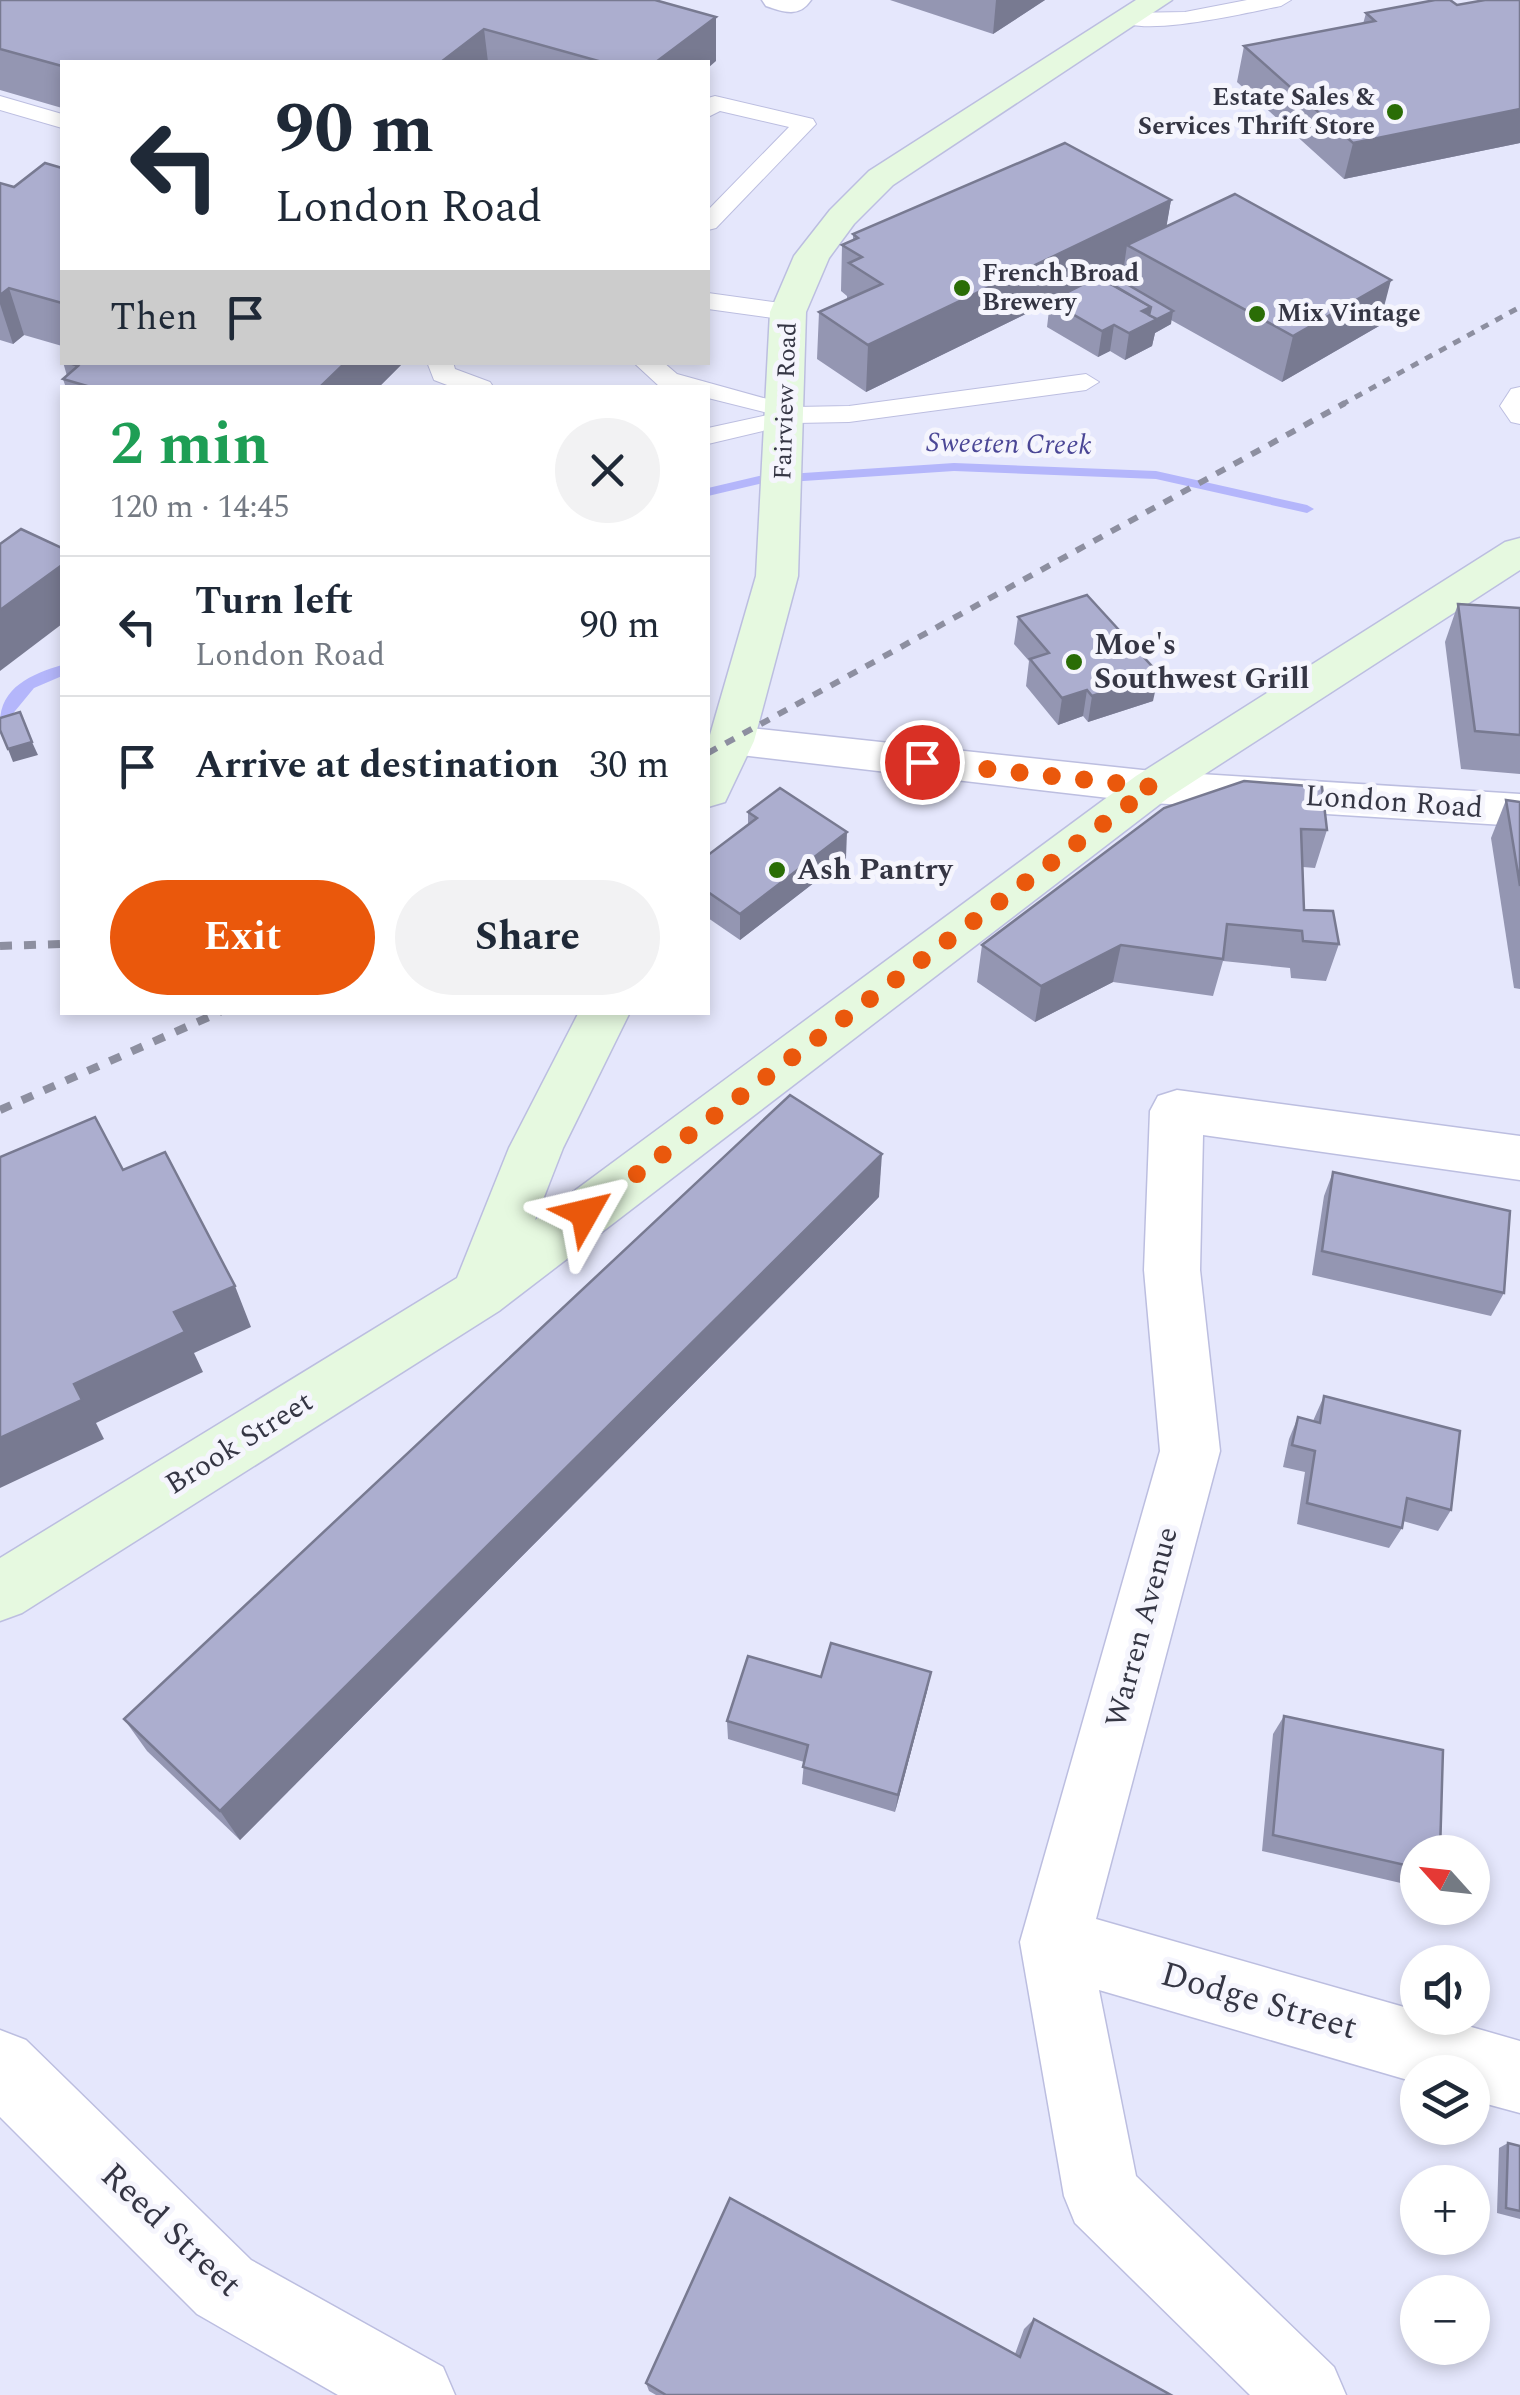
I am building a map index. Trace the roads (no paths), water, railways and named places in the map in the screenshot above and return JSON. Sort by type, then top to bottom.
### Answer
[{"type":"main road","name":"Fairview Road","points":[[710,788],[731,741],[777,576],[788,312],[812,256],[842,217],[881,178],[1143,9]]},
{"type":"main road","name":"Brook Street","points":[[0,1592],[478,1294],[1152,787],[1520,551]]},
{"type":"main road","points":[[478,1294],[536,1148],[602,1015]]},
{"type":"street","points":[[778,0],[791,4],[796,0]]},
{"type":"street","name":"London Road","points":[[731,741],[1152,787],[1520,810]]},
{"type":"street","name":"Warren Avenue","points":[[1306,2395],[1102,2196],[1055,1942],[1190,1451],[1172,1270],[1177,1111],[1520,1158]]},
{"type":"street","name":"Dodge Street","points":[[1055,1942],[1520,2076]]},
{"type":"street","name":"Reed Street","points":[[0,2066],[224,2287],[416,2395]]},
{"type":"lane","points":[[1143,9],[1184,18],[1282,0]]},
{"type":"lane","points":[[0,103],[60,120]]},
{"type":"lane","points":[[710,108],[714,103],[805,124],[710,222]]},
{"type":"lane","points":[[710,300],[788,312]]},
{"type":"lane","points":[[441,365],[443,374],[472,385]]},
{"type":"lane","points":[[650,365],[668,380],[687,385]]},
{"type":"lane","points":[[645,385],[668,380]]},
{"type":"lane","points":[[710,436],[1086,382]]},
{"type":"lane","points":[[710,391],[785,424]]},
{"type":"lane","points":[[1520,395],[1514,406],[1520,416]]},
{"type":"waterway","name":"Sweeten Creek","points":[[710,492],[759,480],[954,467],[1156,475],[1307,509]]},
{"type":"waterway","name":"Sweeten Creek","points":[[0,718],[28,684],[60,671]]},
{"type":"railway","points":[[1341,405],[1520,307]]},
{"type":"railway","points":[[710,752],[1345,403]]},
{"type":"railway","points":[[0,946],[60,944]]},
{"type":"railway","points":[[0,1110],[213,1015]]},
{"type":"place","name":"Estate Sales & Services Thrift Store","points":[[1395,112]]},
{"type":"place","name":"French Broad Brewery","points":[[962,288]]},
{"type":"place","name":"Mix Vintage","points":[[1257,314]]},
{"type":"place","name":"Moe's Southwest Grill","points":[[1074,662]]},
{"type":"place","name":"Ash Pantry","points":[[777,870]]}]
